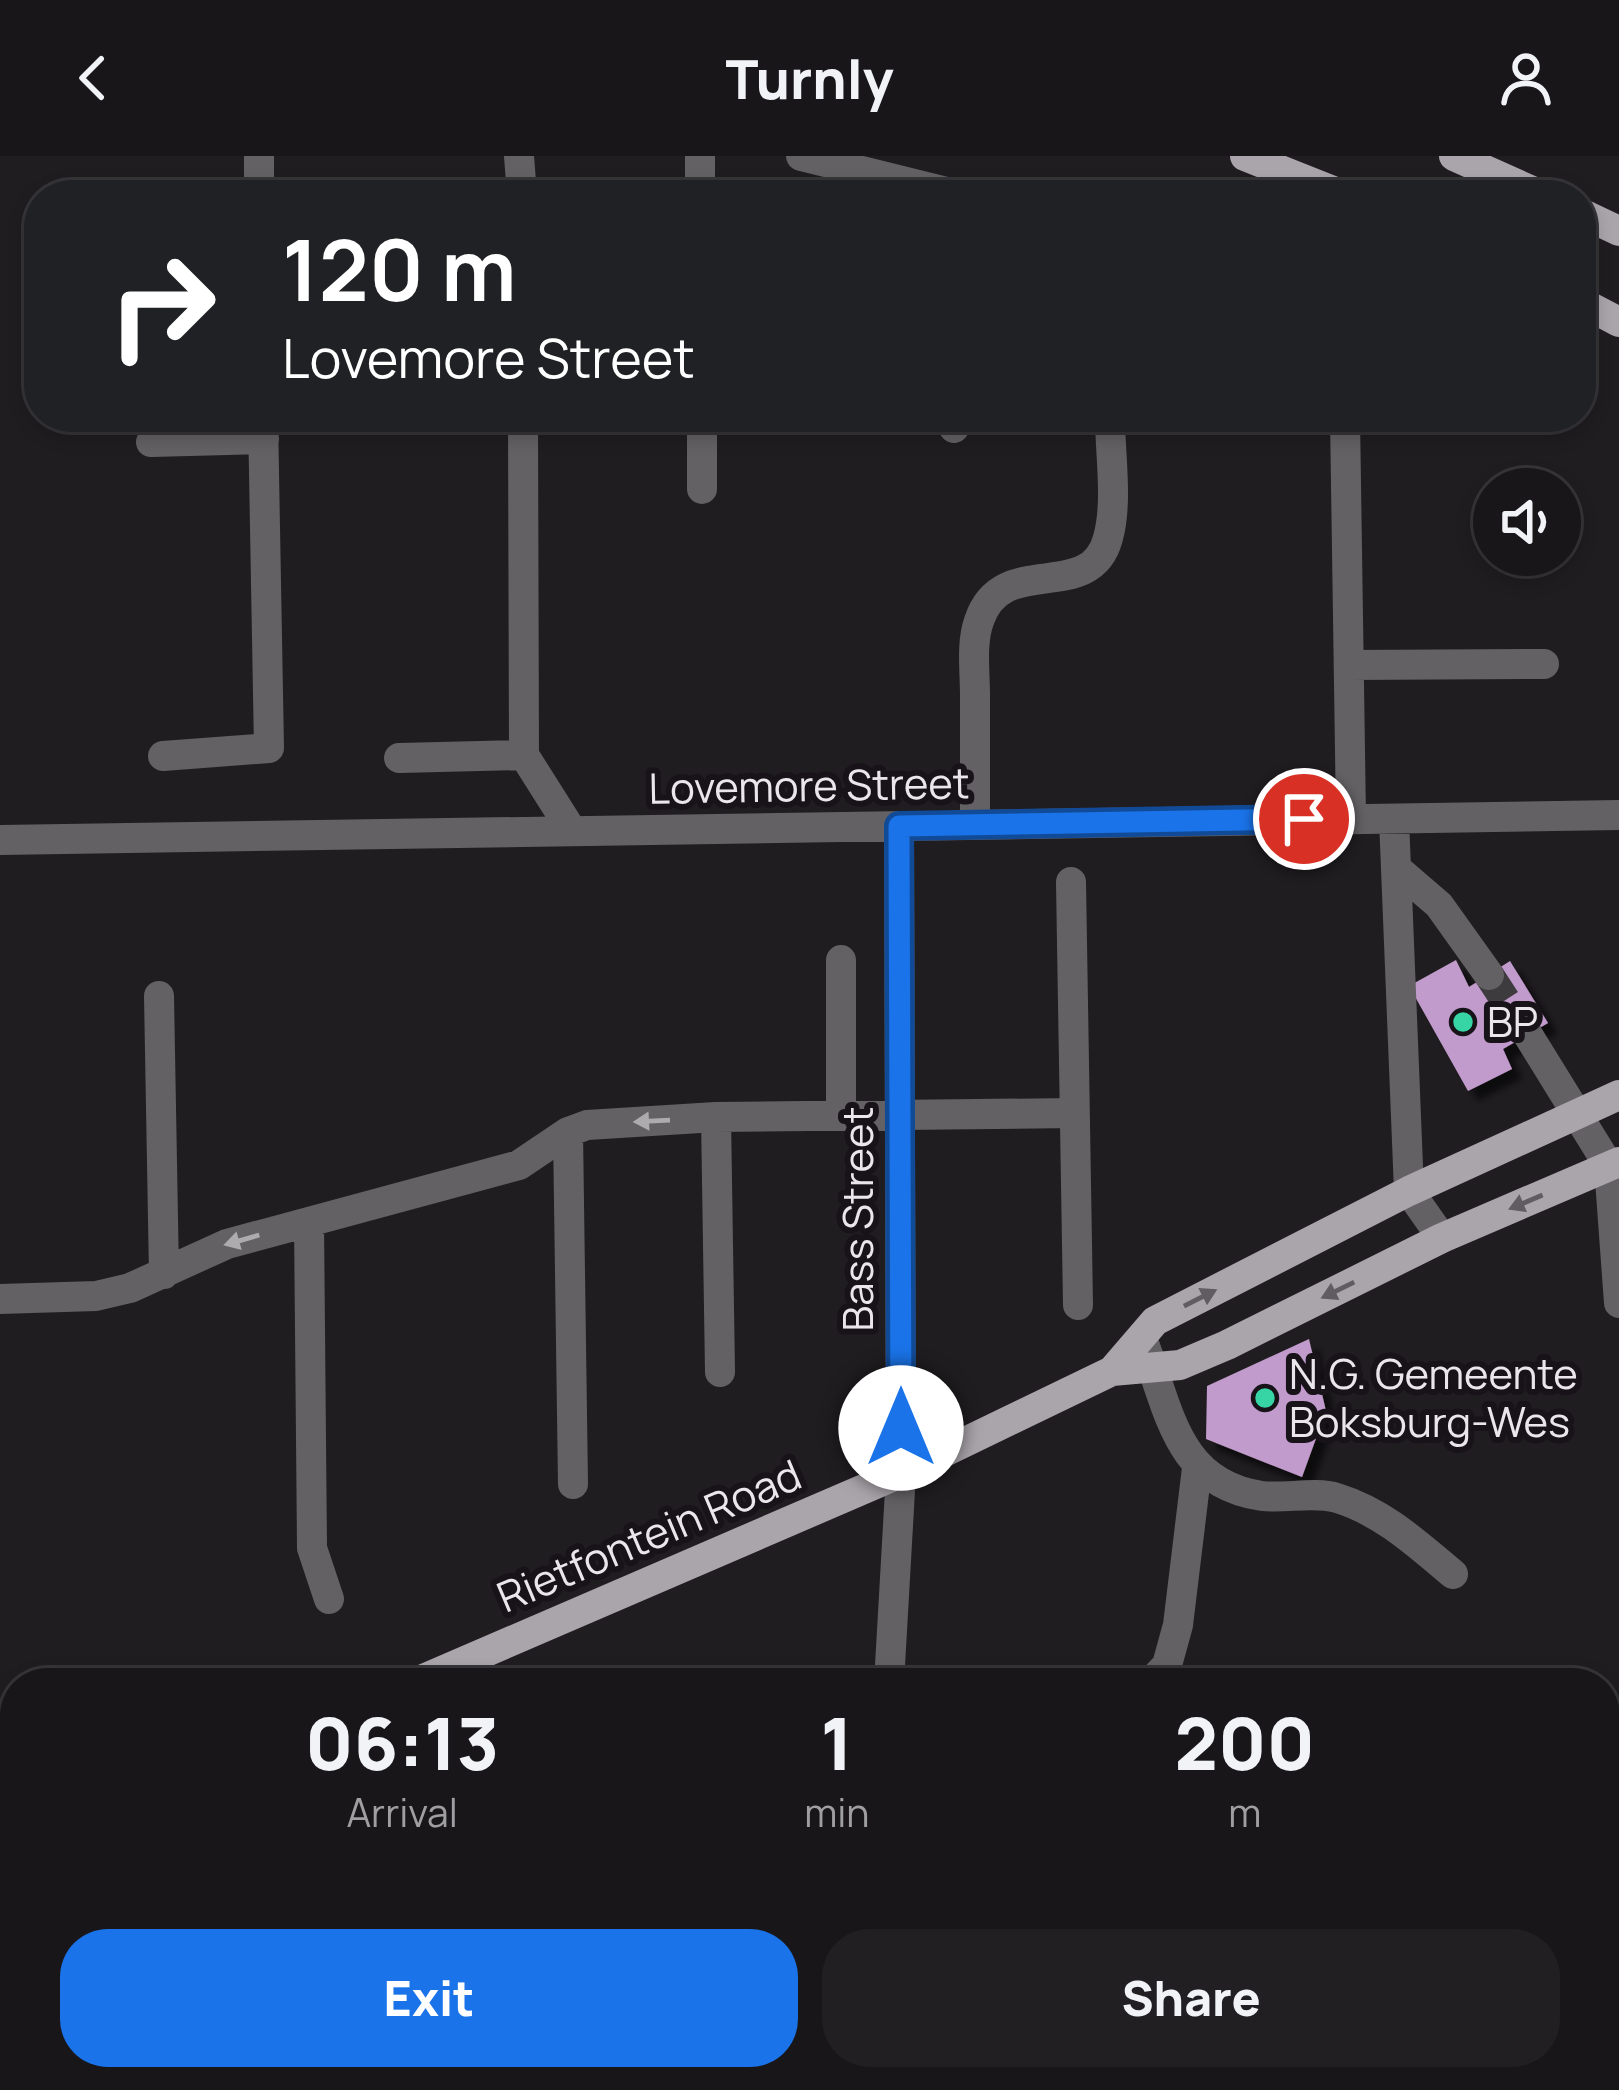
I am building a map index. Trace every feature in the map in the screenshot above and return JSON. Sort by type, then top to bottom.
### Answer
[{"type":"main road","points":[[1245,156],[1305,180]]},
{"type":"main road","points":[[1454,156],[1508,180]]},
{"type":"main road","name":"Rietfontein Road","points":[[1112,1371],[1155,1321],[1409,1191],[1619,1094]]},
{"type":"main road","name":"Rietfontein Road","points":[[454,1668],[901,1473],[1112,1371],[1180,1365],[1442,1238],[1614,1164]]},
{"type":"street","points":[[801,156],[898,180]]},
{"type":"street","points":[[151,442],[231,432]]},
{"type":"street","points":[[163,757],[269,748],[263,432]]},
{"type":"street","points":[[523,432],[524,755],[572,832]]},
{"type":"street","points":[[702,432],[702,489]]},
{"type":"street","points":[[976,825],[979,619],[1005,585],[1076,574],[1088,569],[1104,547],[1109,535],[1110,432]]},
{"type":"street","points":[[1345,432],[1351,818]]},
{"type":"street","points":[[1349,664],[1544,664]]},
{"type":"street","points":[[399,758],[524,755]]},
{"type":"street","name":"Lovemore Street","points":[[0,840],[1619,815]]},
{"type":"street","points":[[1394,819],[1409,1191],[1442,1238]]},
{"type":"street","name":"Bass Street","points":[[890,1668],[901,1473],[899,826]]},
{"type":"street","points":[[1396,868],[1439,905],[1489,975]]},
{"type":"street","points":[[1071,882],[1078,1305]]},
{"type":"street","points":[[841,960],[841,1115]]},
{"type":"street","points":[[159,996],[164,1274]]},
{"type":"street","points":[[1528,1035],[1614,1164],[1619,1303]]},
{"type":"street","points":[[0,1299],[96,1296],[130,1288],[227,1244],[519,1165],[586,1125],[716,1118],[1074,1113]]},
{"type":"street","points":[[716,1118],[720,1372]]},
{"type":"street","points":[[568,1132],[573,1484]]},
{"type":"street","points":[[310,1222],[312,1547],[329,1599]]},
{"type":"street","points":[[1142,1336],[1197,1468],[1216,1483],[1249,1493],[1334,1497],[1388,1520],[1453,1574]]},
{"type":"street","points":[[1164,1668],[1178,1625],[1197,1468]]},
{"type":"building","points":[[1456,960],[1469,987],[1510,961],[1548,1023],[1503,1049],[1512,1069],[1468,1091],[1409,986]]},
{"type":"building","name":"N.G. Gemeente Boksburg-Wes","points":[[1309,1339],[1326,1411],[1302,1477],[1206,1439],[1207,1386]]},
{"type":"tunnel","points":[[1489,975],[1528,1035]]},
{"type":"place","name":"BP","points":[[1463,1022]]},
{"type":"place","name":"N.G. Gemeente Boksburg-Wes","points":[[1265,1398]]},
{"type":"route","points":[[901,1428],[899,826],[1304,819]]}]
